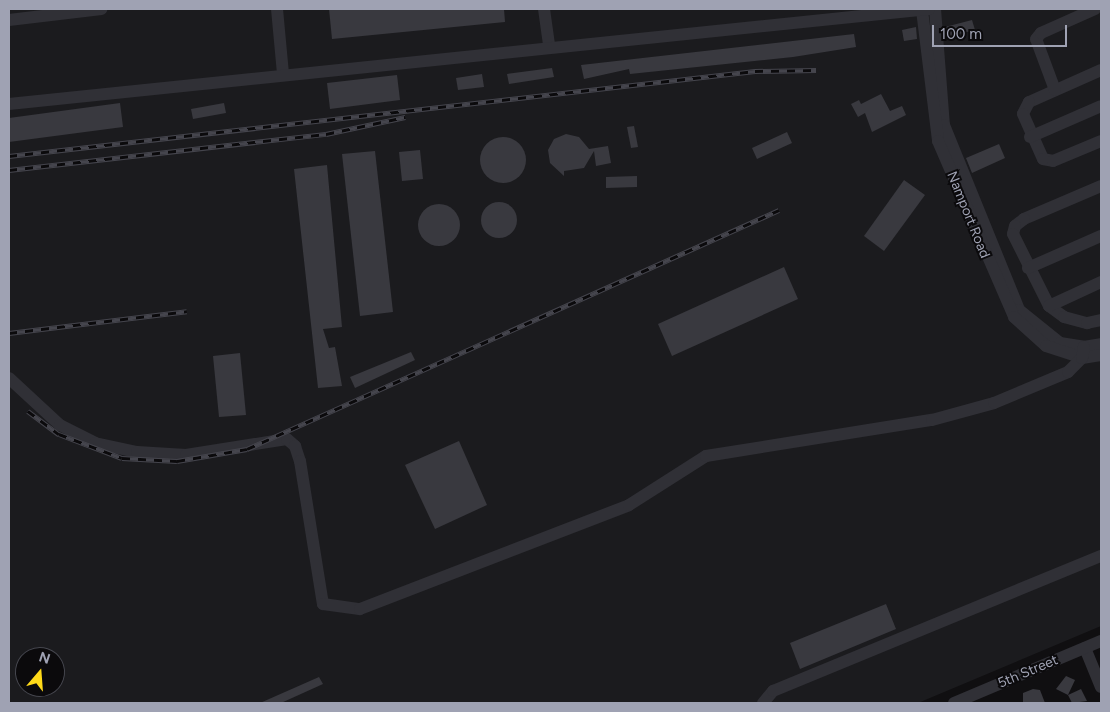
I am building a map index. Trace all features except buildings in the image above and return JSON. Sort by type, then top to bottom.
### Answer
[{"type":"street","points":[[9,20],[101,9]]},
{"type":"street","points":[[277,9],[283,74]]},
{"type":"street","points":[[544,9],[549,46]]},
{"type":"street","points":[[9,104],[549,46],[925,9]]},
{"type":"street","name":"Namport Road","points":[[925,9],[938,140],[992,272],[1014,317],[1031,335],[1046,346],[1101,355]]},
{"type":"street","points":[[935,9],[944,125],[1005,280],[1019,310],[1038,328],[1060,343],[1083,353]]},
{"type":"street","points":[[1055,90],[1036,39],[1066,15],[1095,9]]},
{"type":"street","points":[[1101,70],[1055,90],[1023,107],[1030,137],[1038,154],[1053,161],[1101,141]]},
{"type":"street","points":[[1030,137],[1101,106]]},
{"type":"street","points":[[1101,186],[1015,226],[1013,234],[1028,268],[1050,306],[1064,317],[1087,323],[1101,320]]},
{"type":"street","points":[[1028,268],[1101,236]]},
{"type":"street","points":[[1050,306],[1101,282]]},
{"type":"street","points":[[9,378],[60,425],[95,443],[137,452],[186,455],[287,439],[296,446],[300,461],[323,604],[360,608],[629,505],[706,456],[932,420],[1004,399],[1068,372],[1083,353],[1101,344]]},
{"type":"street","points":[[763,703],[773,691],[1101,556]]},
{"type":"street","name":"5th Street","points":[[954,703],[1101,641]]},
{"type":"street","points":[[1086,648],[1101,687]]},
{"type":"shaded area","points":[[9,9],[1101,9],[1101,626],[918,703],[9,703]]},
{"type":"railway","points":[[9,156],[755,71],[816,70]]},
{"type":"railway","points":[[9,170],[326,134],[405,117]]},
{"type":"railway","points":[[28,411],[59,434],[122,458],[177,461],[247,449],[779,210]]},
{"type":"railway","points":[[9,333],[187,311]]}]
